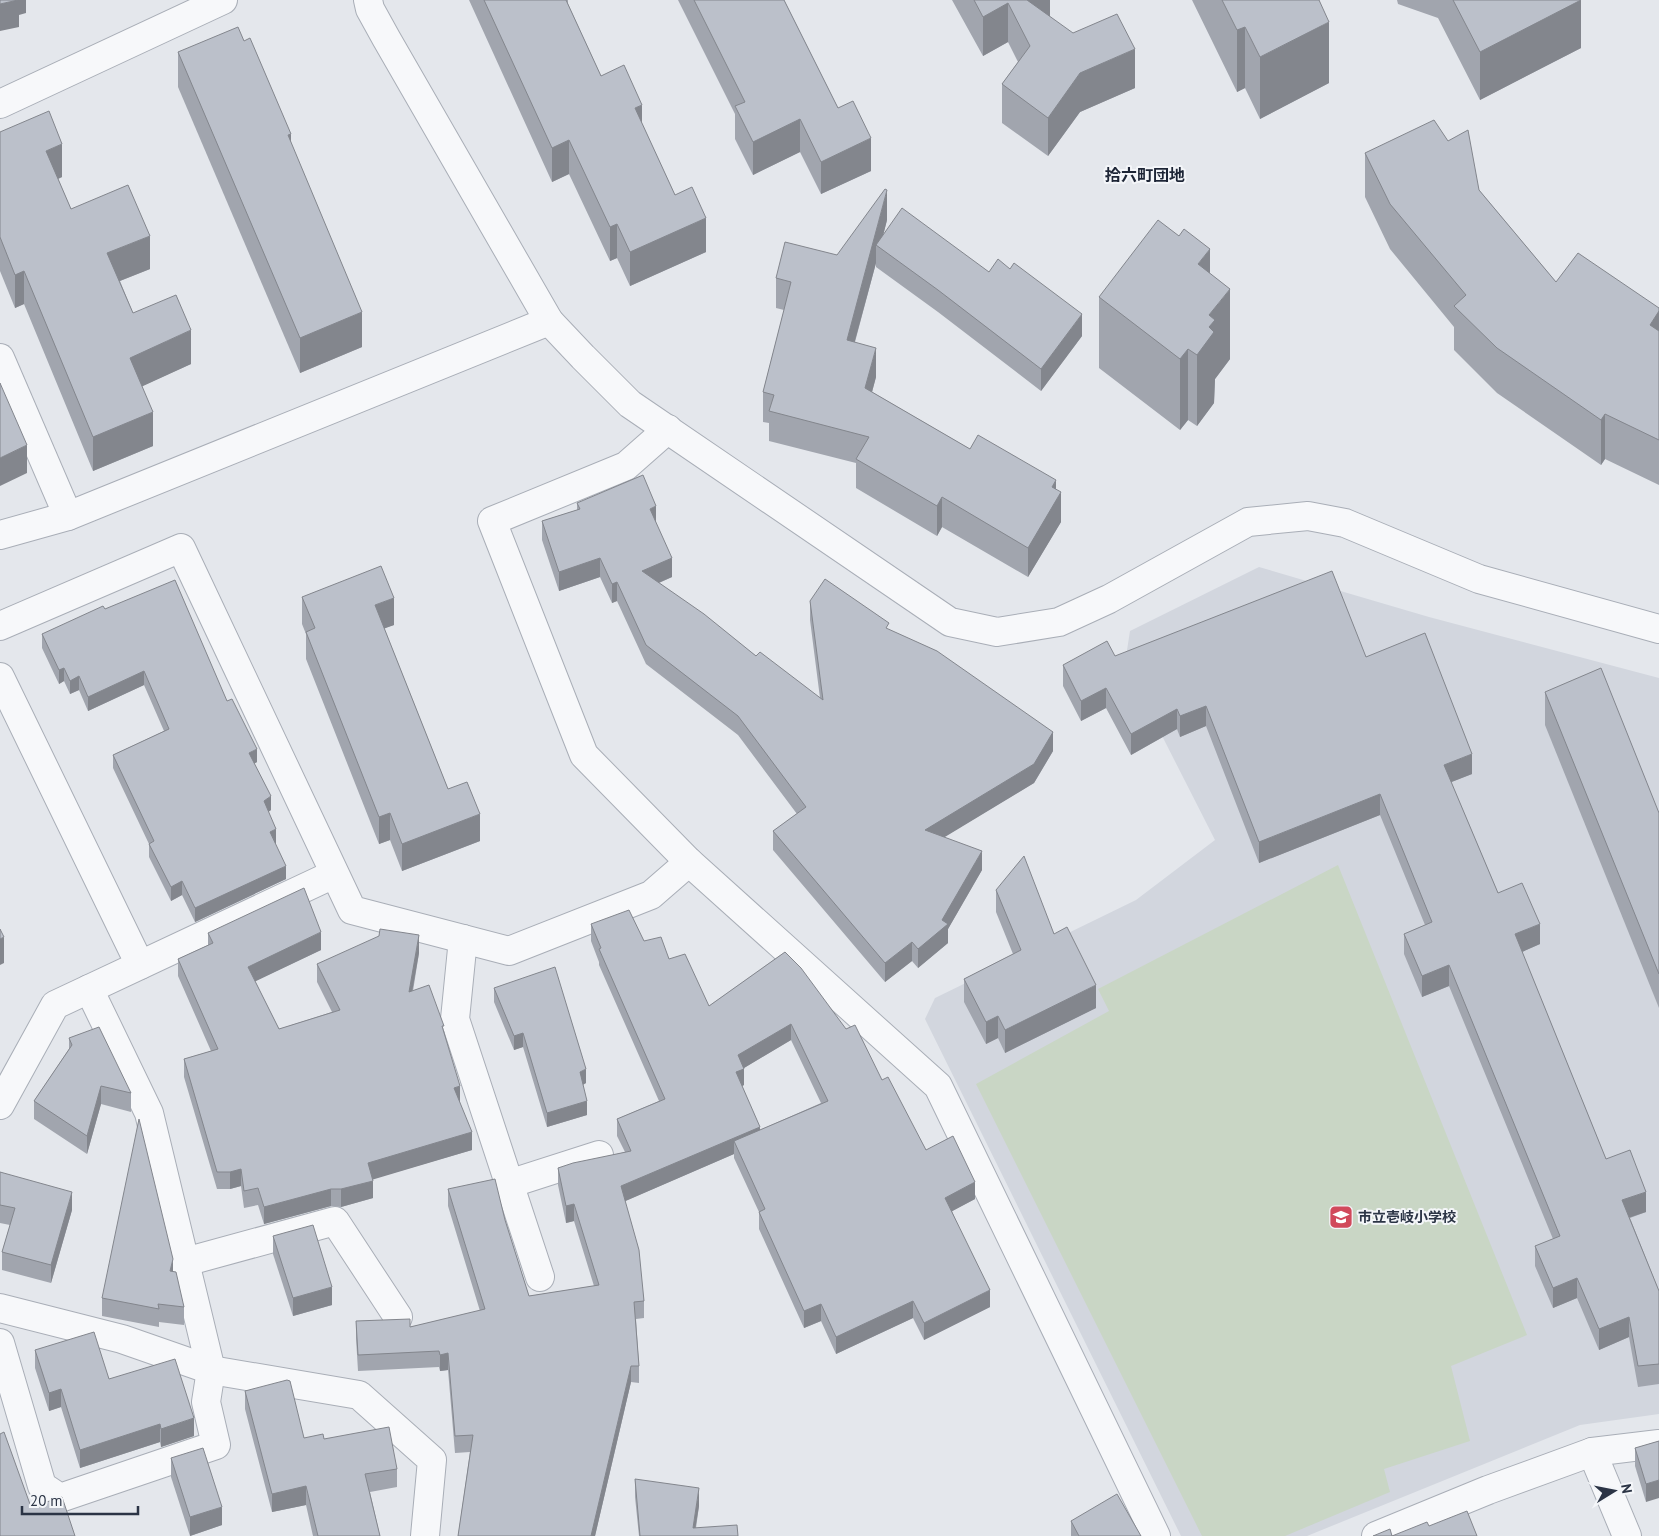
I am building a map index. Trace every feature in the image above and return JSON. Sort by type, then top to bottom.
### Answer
[{"type":"street","points":[[0,104],[223,0]]},
{"type":"street","points":[[368,0],[370,9],[386,38],[550,321],[583,357],[630,404],[950,622],[997,632],[1059,622],[1109,599],[1248,522],[1308,516],[1346,523],[1479,580],[1659,629]]},
{"type":"street","points":[[0,535],[68,516],[550,321]]},
{"type":"street","points":[[0,358],[68,516]]},
{"type":"street","points":[[668,429],[626,466],[492,521],[584,755],[689,862],[938,1086],[1156,1536]]},
{"type":"street","points":[[0,626],[180,548],[352,910],[509,951],[651,895],[689,862]]},
{"type":"street","points":[[0,677],[140,965]]},
{"type":"street","points":[[0,1105],[55,1005],[334,874]]},
{"type":"street","points":[[463,939],[455,1019],[540,1278]]},
{"type":"street","points":[[0,1343],[42,1486],[60,1498],[216,1445],[206,1402],[211,1370],[149,1113],[90,989]]},
{"type":"street","points":[[509,1184],[599,1155]]},
{"type":"street","points":[[185,1262],[335,1221],[398,1317]]},
{"type":"street","points":[[0,1308],[122,1339],[211,1370],[359,1395],[432,1460],[425,1536]]},
{"type":"street","points":[[1376,1536],[1488,1490],[1592,1452],[1659,1444]]},
{"type":"street","points":[[1592,1452],[1627,1536]]},
{"type":"shaded area","name":"市立壱岐小学校","points":[[1259,567],[1429,617],[1659,678],[1659,1414],[1580,1425],[1307,1536],[1181,1536],[925,1019],[935,998],[1136,900],[1215,840],[1125,663],[1130,631]]},
{"type":"green space","points":[[1338,865],[1527,1335],[1451,1366],[1470,1441],[1384,1469],[1390,1492],[1285,1536],[1202,1536],[976,1084],[1109,1011],[1098,989]]},
{"type":"building","points":[[0,0],[18,0],[0,4]]},
{"type":"building","points":[[484,0],[566,0],[601,76],[624,65],[642,105],[635,108],[675,195],[692,187],[706,218],[630,252],[617,224],[610,227],[569,140],[552,148]]},
{"type":"building","points":[[694,0],[784,0],[838,108],[853,101],[871,138],[821,162],[800,119],[753,142],[735,106],[745,102]]},
{"type":"building","points":[[974,0],[1027,0],[1073,33],[1117,14],[1135,49],[1080,73],[1048,118],[1002,84],[1030,46],[1008,3],[983,17]]},
{"type":"building","points":[[1222,0],[1319,0],[1329,22],[1260,57],[1245,27],[1237,30]]},
{"type":"building","points":[[1453,0],[1581,0],[1480,52]]},
{"type":"building","points":[[238,27],[244,41],[250,38],[291,134],[288,135],[362,312],[300,338],[178,52]]},
{"type":"building","points":[[49,111],[62,144],[46,151],[71,209],[128,185],[150,236],[107,253],[133,313],[176,295],[191,330],[130,358],[153,412],[93,437],[24,271],[15,275],[0,237],[0,132]]},
{"type":"building","points":[[1434,120],[1448,141],[1468,130],[1479,190],[1556,282],[1578,253],[1659,308],[1650,325],[1659,331],[1659,440],[1605,414],[1601,420],[1497,348],[1454,306],[1466,295],[1390,204],[1365,153]]},
{"type":"building","points":[[885,189],[887,190],[847,340],[876,348],[865,388],[970,449],[978,435],[1056,480],[1052,487],[1061,492],[1028,548],[942,497],[937,506],[856,459],[869,437],[769,411],[774,395],[763,392],[791,282],[776,278],[785,242],[837,255]]},
{"type":"building","points":[[902,208],[989,272],[998,259],[1010,269],[1014,263],[1082,314],[1041,369],[876,245]]},
{"type":"building","points":[[1158,220],[1179,236],[1184,229],[1210,249],[1198,264],[1230,289],[1209,315],[1215,320],[1209,327],[1214,332],[1197,355],[1188,349],[1180,359],[1099,297]]},
{"type":"building","points":[[0,383],[27,445],[0,458]]},
{"type":"building","points":[[643,475],[656,506],[650,509],[672,558],[642,571],[704,614],[756,656],[760,652],[823,700],[810,601],[825,579],[889,623],[886,628],[937,651],[1053,732],[1034,764],[925,830],[982,851],[942,920],[948,924],[918,949],[912,942],[885,963],[773,831],[806,807],[738,716],[646,645],[617,582],[612,584],[600,558],[559,572],[542,521],[580,509],[577,503]]},
{"type":"building","points":[[381,566],[394,598],[375,605],[448,789],[467,782],[480,814],[402,844],[390,813],[379,817],[306,632],[315,628],[302,597]]},
{"type":"building","points":[[1332,571],[1366,657],[1425,633],[1472,754],[1444,765],[1498,893],[1522,883],[1540,924],[1515,934],[1606,1159],[1630,1150],[1646,1192],[1622,1200],[1659,1291],[1659,1364],[1638,1366],[1629,1317],[1599,1329],[1577,1278],[1553,1288],[1535,1246],[1560,1236],[1449,965],[1422,976],[1404,934],[1432,922],[1380,794],[1259,842],[1206,706],[1180,716],[1177,709],[1131,734],[1106,688],[1081,701],[1063,665],[1107,641],[1115,656]]},
{"type":"building","points":[[175,580],[227,701],[232,699],[257,749],[249,753],[271,796],[264,801],[276,829],[270,832],[286,866],[195,908],[182,881],[171,887],[149,844],[154,841],[113,755],[169,729],[144,671],[88,697],[79,676],[70,681],[64,668],[59,670],[42,634],[103,606],[105,609]]},
{"type":"building","points":[[1601,668],[1659,813],[1659,974],[1545,692]]},
{"type":"building","points":[[1024,856],[1054,934],[1067,927],[1096,985],[1005,1030],[998,1016],[986,1022],[964,979],[1021,950],[996,890]]},
{"type":"building","points":[[304,888],[321,932],[248,967],[279,1029],[340,1010],[317,964],[379,936],[380,929],[419,935],[409,992],[429,985],[444,1026],[442,1026],[460,1086],[454,1088],[472,1132],[368,1163],[373,1181],[341,1189],[331,1189],[264,1207],[258,1188],[244,1191],[241,1169],[230,1172],[217,1172],[184,1059],[218,1049],[178,959],[213,943],[208,933]]},
{"type":"building","points":[[629,910],[644,941],[661,937],[669,959],[685,954],[709,1006],[785,952],[801,968],[846,1029],[855,1025],[882,1080],[888,1077],[926,1150],[953,1136],[975,1182],[945,1198],[990,1290],[924,1323],[913,1301],[836,1337],[821,1304],[804,1311],[759,1212],[765,1209],[734,1141],[828,1101],[791,1024],[738,1055],[744,1069],[736,1072],[760,1127],[621,1186],[639,1250],[644,1301],[634,1302],[639,1366],[631,1366],[591,1536],[458,1536],[473,1435],[455,1436],[448,1353],[440,1355],[439,1351],[358,1355],[356,1321],[410,1319],[410,1327],[485,1309],[448,1189],[495,1179],[505,1220],[529,1296],[599,1285],[574,1204],[566,1206],[558,1168],[631,1151],[617,1119],[665,1099],[599,949],[601,948],[591,924]]},
{"type":"building","points":[[0,929],[4,937],[0,939]]},
{"type":"building","points":[[555,967],[586,1069],[580,1072],[587,1101],[547,1113],[523,1033],[514,1036],[494,988]]},
{"type":"building","points":[[99,1027],[131,1093],[101,1086],[87,1136],[34,1101],[72,1045],[69,1038]]},
{"type":"building","points":[[139,1119],[173,1259],[170,1271],[176,1272],[184,1307],[158,1304],[159,1309],[102,1298]]},
{"type":"building","points":[[0,1172],[72,1192],[51,1265],[2,1252],[15,1208],[0,1205]]},
{"type":"building","points":[[313,1225],[332,1287],[293,1298],[273,1236]]},
{"type":"building","points":[[94,1332],[109,1379],[175,1359],[194,1418],[161,1429],[160,1424],[80,1450],[61,1389],[49,1393],[35,1350]]},
{"type":"building","points":[[287,1380],[290,1381],[304,1438],[323,1434],[324,1439],[389,1427],[397,1469],[365,1474],[380,1536],[318,1536],[306,1486],[272,1494],[245,1391]]},
{"type":"building","points":[[4,1432],[31,1507],[62,1497],[75,1536],[0,1536],[0,1434]]},
{"type":"building","points":[[1659,1441],[1659,1480],[1646,1484],[1635,1448]]},
{"type":"building","points":[[203,1448],[222,1507],[190,1517],[171,1458]]},
{"type":"building","points":[[635,1479],[699,1488],[693,1528],[737,1525],[738,1536],[640,1536]]},
{"type":"building","points":[[1117,1494],[1141,1536],[1079,1536],[1071,1521]]},
{"type":"building","points":[[1467,1511],[1477,1536],[1392,1536],[1427,1522],[1429,1526]]},
{"type":"building","points":[[1390,1529],[1392,1536],[1373,1536]]},
{"type":"place","name":"市立壱岐小学校","points":[[1341,1217]]},
{"type":"district","name":"拾六町団地","points":[[1145,175]]}]
